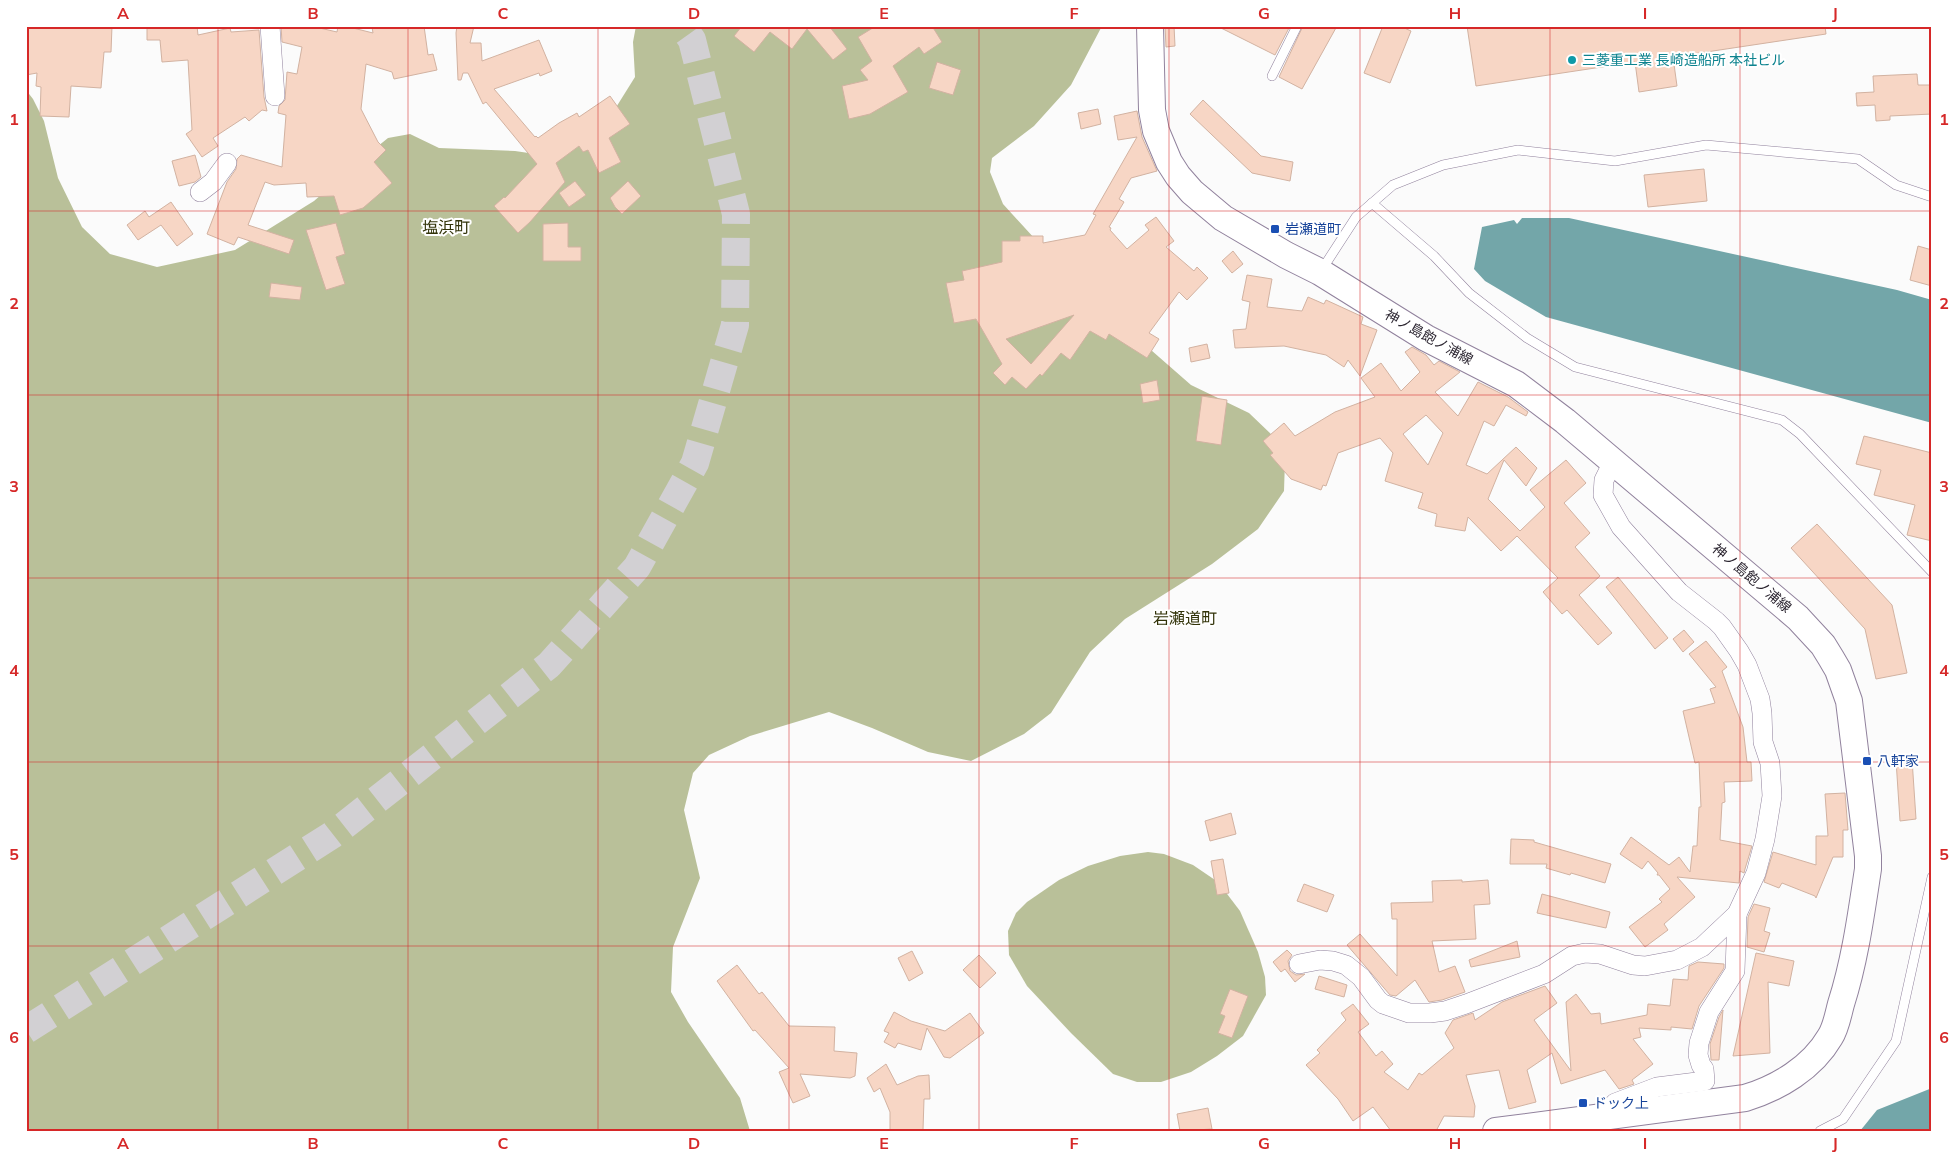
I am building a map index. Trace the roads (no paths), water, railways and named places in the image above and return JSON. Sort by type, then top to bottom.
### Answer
[{"type":"main road","name":"神ノ島飽ノ浦線","points":[[1150,26],[1152,101],[1156,131],[1162,149],[1178,176],[1192,192],[1223,218],[1286,255],[1320,272],[1426,338],[1516,384],[1565,421],[1784,604],[1823,645],[1838,670],[1849,701],[1868,869],[1852,970],[1831,1036],[1799,1072],[1745,1098],[1496,1131]]},
{"type":"street","points":[[270,26],[275,96]]},
{"type":"street","points":[[200,192],[212,182],[227,163]]},
{"type":"street","points":[[1299,964],[1320,960],[1346,965],[1361,976],[1378,1000],[1384,1004],[1409,1013],[1430,1013],[1466,1004],[1544,974],[1572,956],[1586,953],[1600,954],[1639,965],[1677,960],[1702,947],[1737,914],[1756,873],[1765,839],[1772,796],[1770,763],[1763,742],[1760,699],[1739,650],[1722,628],[1716,621],[1679,592],[1621,527],[1603,495],[1604,480],[1613,462]]},
{"type":"street","points":[[1611,1115],[1611,1108],[1615,1103],[1658,1087],[1705,1081],[1704,1068],[1698,1055],[1699,1042],[1709,1012],[1735,971],[1737,914]]},
{"type":"lane","points":[[1272,76],[1298,26]]},
{"type":"lane","points":[[1320,272],[1356,217],[1393,185],[1443,165],[1518,150],[1615,161],[1706,145],[1858,159],[1896,185],[1932,197]]},
{"type":"lane","points":[[1372,203],[1434,256],[1469,294],[1527,338],[1575,367],[1782,420],[1800,434],[1932,572]]},
{"type":"lane","points":[[1820,1131],[1843,1118],[1896,1041],[1932,877]]},
{"type":"water","points":[[1522,218],[1569,218],[1897,290],[1932,300],[1932,423],[1546,317],[1485,281],[1474,269],[1482,227],[1514,220],[1517,224]]},
{"type":"water","points":[[1932,1088],[1932,1131],[1860,1131],[1877,1110]]},
{"type":"tunnel","points":[[26,1030],[332,835],[549,665],[637,567],[695,463],[735,325],[736,214],[692,40],[682,26]]},
{"type":"place","name":"三菱重工業 長崎造船所 本社ビル","points":[[1572,60]]},
{"type":"place","name":"岩瀬道町","points":[[1275,229]]},
{"type":"place","name":"八軒家","points":[[1867,761]]},
{"type":"place","name":"ドック上","points":[[1583,1103]]},
{"type":"district","name":"塩浜町","points":[[446,227]]},
{"type":"district","name":"岩瀬道町","points":[[1185,618]]}]
